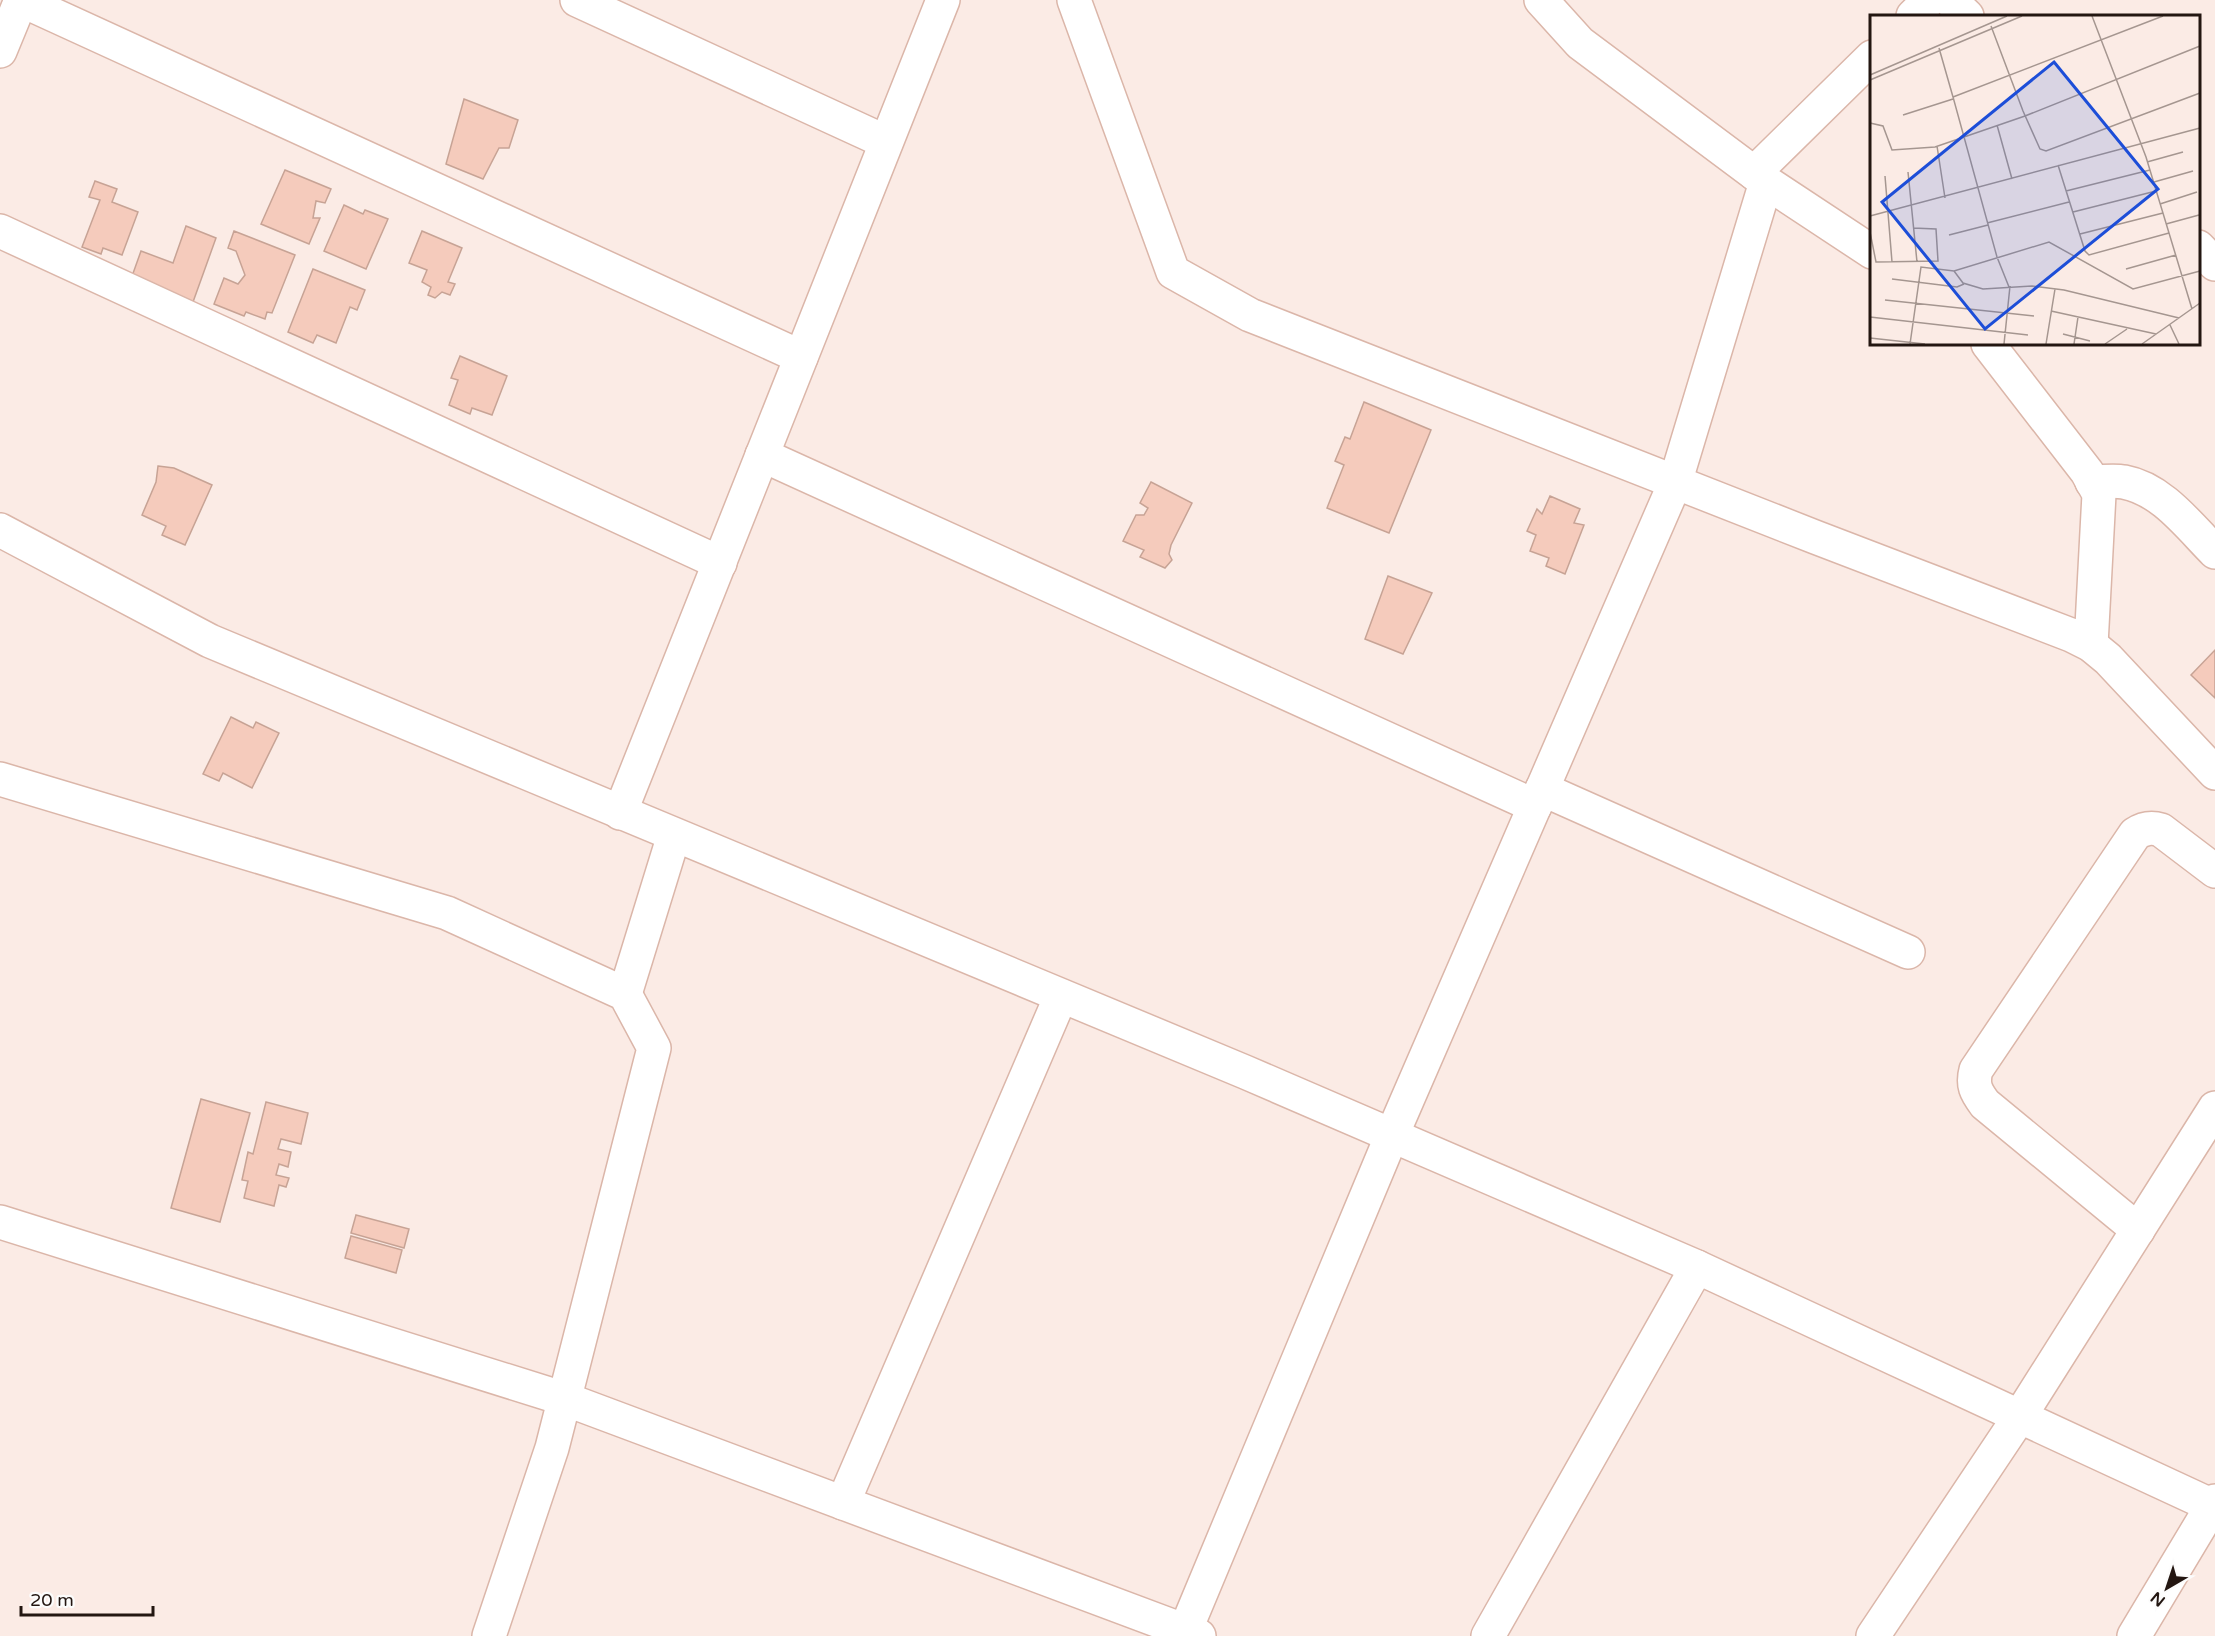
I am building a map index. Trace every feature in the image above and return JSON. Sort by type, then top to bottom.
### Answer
[{"type":"street","points":[[0,51],[21,0],[801,357]]},
{"type":"street","points":[[577,0],[886,142]]},
{"type":"street","points":[[620,813],[943,0]]},
{"type":"street","points":[[1074,0],[1173,272],[1250,315],[1675,483],[2071,635],[2091,645],[2108,659],[2215,773]]},
{"type":"street","points":[[1541,0],[1580,43],[1760,177],[1870,251]]},
{"type":"street","points":[[1913,15],[1929,0]]},
{"type":"street","points":[[1950,0],[1965,15]]},
{"type":"street","points":[[0,1222],[565,1399],[1190,1634],[1392,1135],[1675,483],[1760,177],[1870,59]]},
{"type":"street","points":[[0,231],[720,563]]},
{"type":"street","points":[[2200,249],[2215,264]]},
{"type":"street","points":[[1989,345],[2087,472],[2098,494],[2091,645]]},
{"type":"street","points":[[762,455],[1539,798],[1908,952]]},
{"type":"street","points":[[2092,482],[2124,482],[2146,489],[2168,504],[2215,552]]},
{"type":"street","points":[[0,530],[210,641],[1062,996],[1697,1266],[2214,1505],[2134,1636]]},
{"type":"street","points":[[0,779],[447,913],[625,994],[654,1048],[552,1448],[489,1636]]},
{"type":"street","points":[[2138,1230],[1985,1104],[1976,1093],[1973,1082],[1976,1070],[2135,834],[2143,829],[2161,830],[2215,871]]},
{"type":"street","points":[[625,994],[674,835]]},
{"type":"street","points":[[843,1503],[1062,996]]},
{"type":"street","points":[[1873,1636],[2020,1416],[2215,1108]]},
{"type":"street","points":[[1488,1636],[1697,1266]]},
{"type":"building","points":[[464,99],[518,120],[509,148],[499,148],[483,179],[446,164]]},
{"type":"building","points":[[285,170],[331,189],[325,203],[316,201],[313,218],[320,218],[309,244],[261,224]]},
{"type":"building","points":[[95,181],[117,189],[112,202],[138,212],[122,255],[103,248],[101,254],[82,247],[100,200],[89,197]]},
{"type":"building","points":[[344,205],[363,214],[365,210],[388,219],[366,269],[324,251]]},
{"type":"building","points":[[186,226],[216,238],[193,302],[131,279],[141,251],[173,263]]},
{"type":"building","points":[[234,231],[295,255],[272,313],[267,312],[265,319],[246,312],[244,316],[214,304],[224,278],[238,284],[245,275],[236,251],[228,248]]},
{"type":"building","points":[[422,231],[462,248],[448,282],[455,284],[450,295],[442,292],[435,298],[428,295],[431,287],[422,282],[427,270],[409,263]]},
{"type":"building","points":[[313,269],[365,290],[357,310],[350,307],[336,343],[317,335],[313,343],[288,332]]},
{"type":"building","points":[[460,356],[507,376],[492,415],[472,408],[470,414],[449,405],[458,380],[451,378]]},
{"type":"building","points":[[1364,402],[1431,430],[1389,533],[1327,508],[1344,465],[1335,461],[1345,437],[1350,439]]},
{"type":"building","points":[[158,466],[174,468],[212,485],[185,545],[162,535],[166,526],[142,515],[156,482]]},
{"type":"building","points":[[1151,482],[1192,503],[1171,545],[1169,554],[1172,560],[1165,568],[1140,557],[1144,550],[1123,541],[1136,515],[1144,515],[1148,508],[1140,503]]},
{"type":"building","points":[[1550,496],[1580,509],[1574,523],[1584,525],[1565,574],[1546,566],[1549,558],[1530,551],[1536,535],[1527,531],[1537,509],[1542,514]]},
{"type":"building","points":[[1388,576],[1432,593],[1403,654],[1365,639]]},
{"type":"building","points":[[2215,650],[2215,698],[2191,675]]},
{"type":"building","points":[[231,717],[253,728],[256,722],[279,733],[252,788],[223,773],[219,781],[203,774]]},
{"type":"building","points":[[201,1099],[250,1113],[220,1222],[171,1208]]},
{"type":"building","points":[[266,1102],[308,1113],[301,1144],[281,1139],[278,1149],[291,1152],[288,1167],[279,1164],[276,1175],[289,1178],[286,1187],[279,1185],[274,1206],[244,1198],[248,1181],[242,1180],[248,1152],[253,1154]]},
{"type":"building","points":[[356,1215],[409,1229],[404,1248],[351,1233]]},
{"type":"building","points":[[351,1236],[402,1250],[396,1273],[345,1258]]}]
